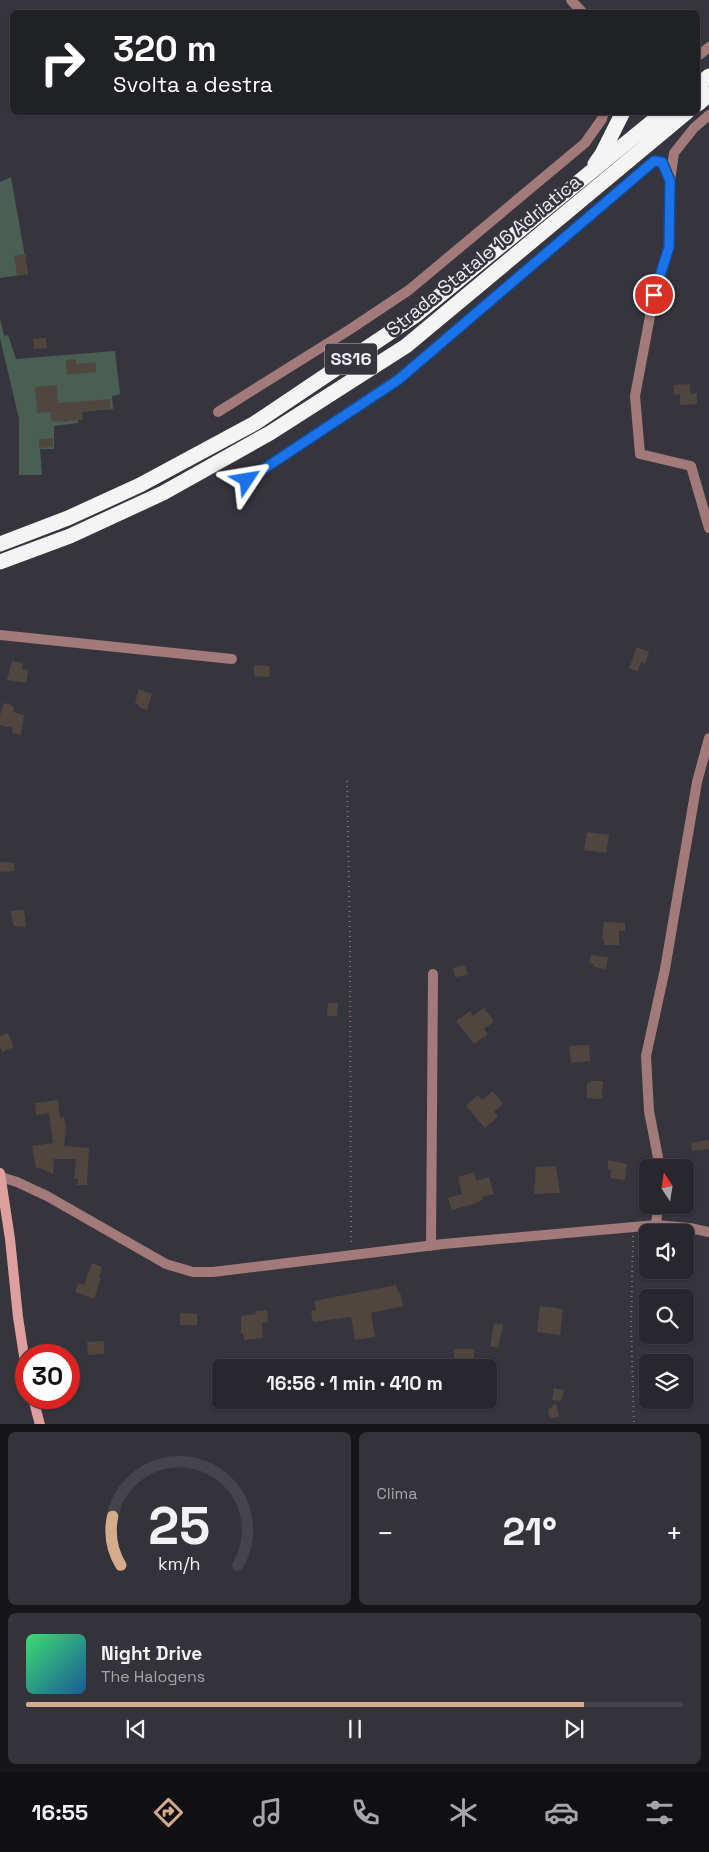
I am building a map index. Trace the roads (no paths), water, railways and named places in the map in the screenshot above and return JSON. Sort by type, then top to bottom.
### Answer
[{"type":"highway","name":"SS16","points":[[585,178],[602,154],[622,115]]},
{"type":"highway","name":"Strada Statale 16 Adriatica","points":[[0,544],[68,518],[140,485],[256,423],[416,314],[660,115]]},
{"type":"highway","name":"Strada Statale 16 Adriatica","points":[[0,562],[70,536],[163,494],[270,433],[406,346],[683,115]]},
{"type":"main road","points":[[1,1175],[22,1344]]},
{"type":"main road","points":[[36,1409],[40,1424]]},
{"type":"street","points":[[571,0],[580,10]]},
{"type":"street","points":[[218,412],[410,290],[585,143],[602,120],[603,115]]},
{"type":"street","points":[[709,115],[694,128],[674,153],[670,181],[669,247],[654,295],[635,396],[640,454],[691,466],[709,528]]},
{"type":"street","points":[[247,480],[398,380],[654,161],[662,162],[670,181]]},
{"type":"street","points":[[0,635],[232,659]]},
{"type":"street","points":[[658,1159],[649,1111],[646,1056],[665,969],[697,782],[709,738]]},
{"type":"street","points":[[431,1246],[433,974]]},
{"type":"street","points":[[1,1175],[47,1196],[166,1264],[193,1272],[212,1272],[431,1246],[639,1227]]},
{"type":"street","points":[[694,1229],[709,1232]]}]
